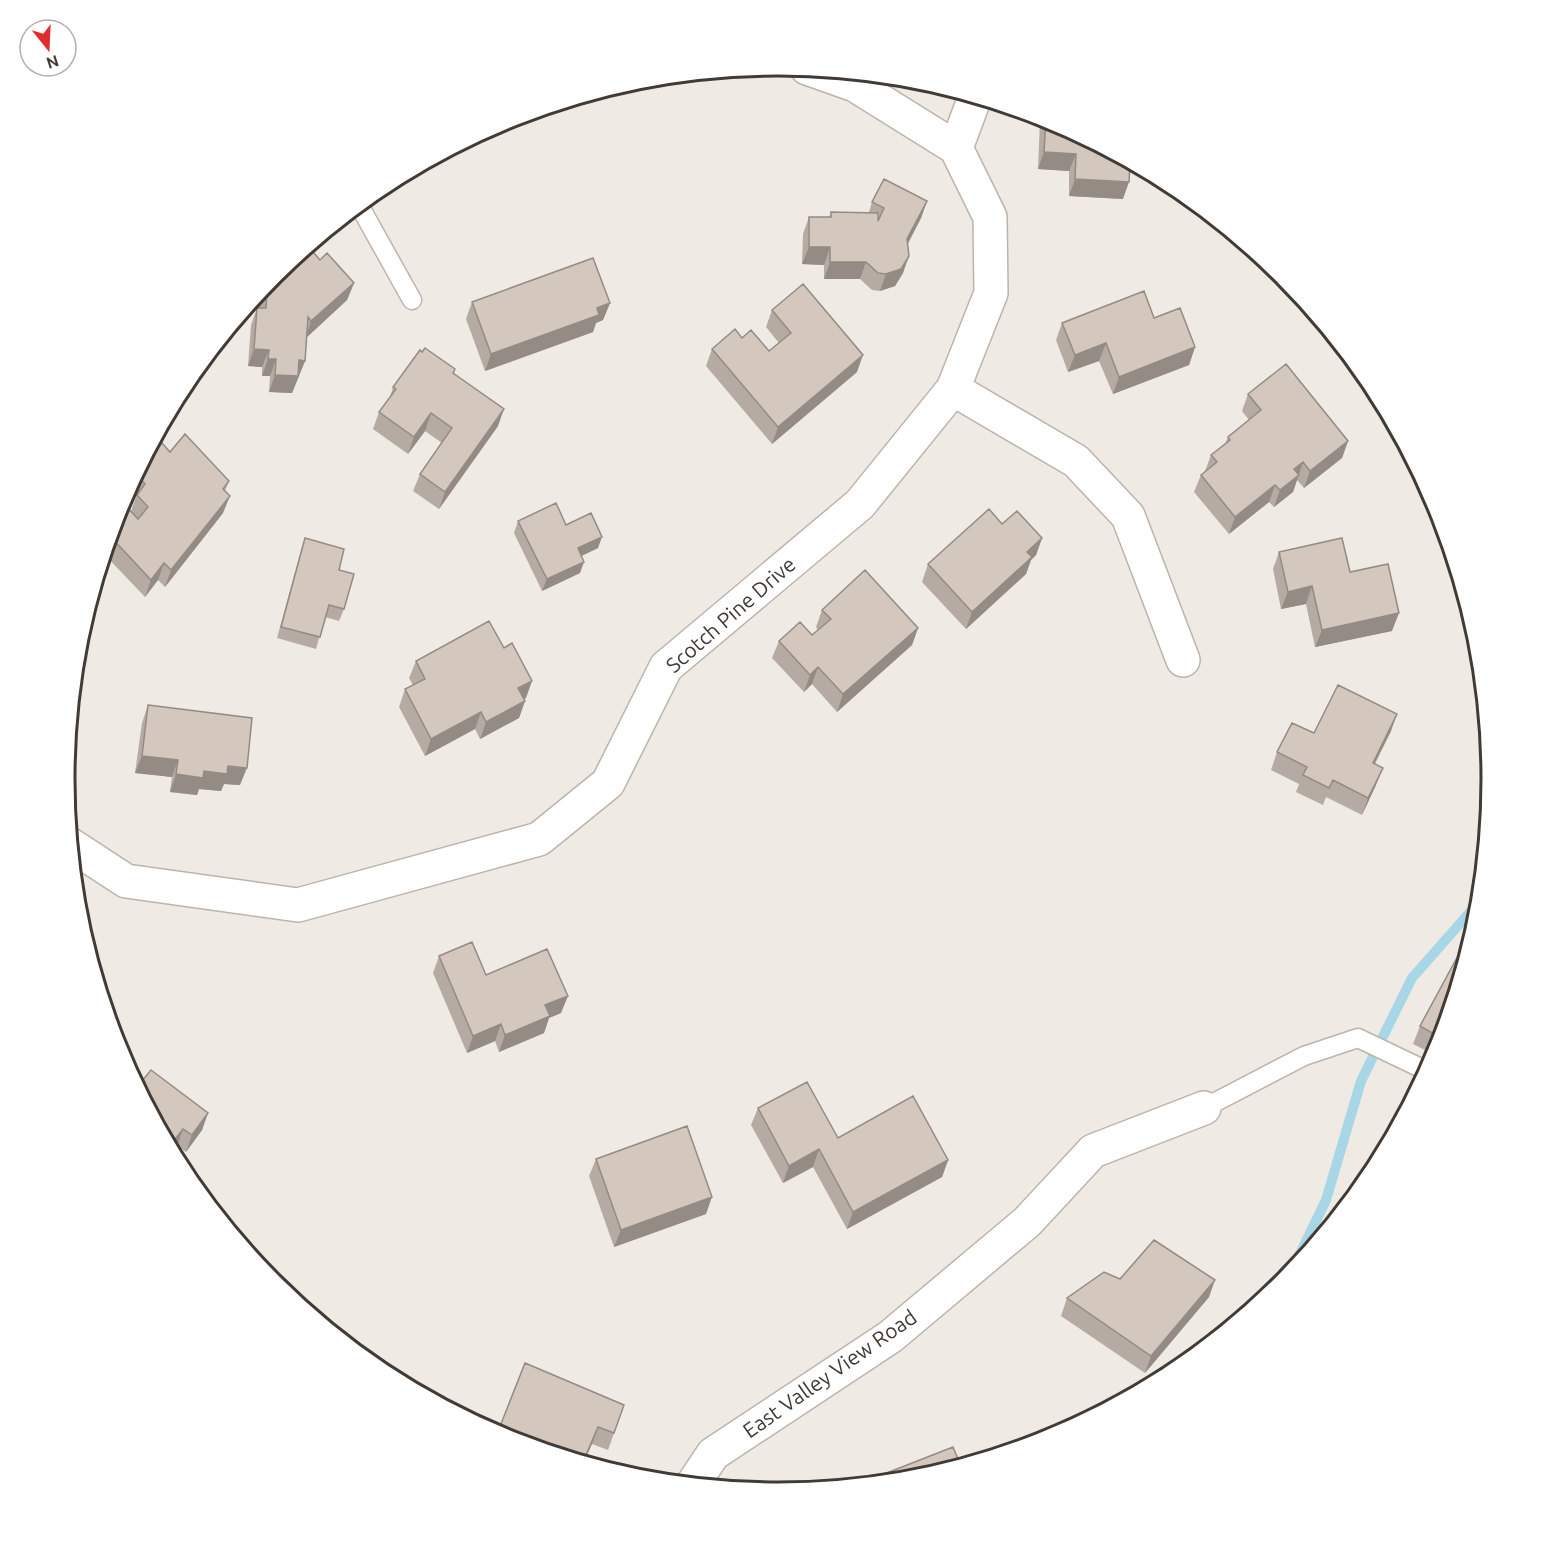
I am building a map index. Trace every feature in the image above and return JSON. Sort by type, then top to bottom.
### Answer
[{"type":"street","points":[[842,80],[855,84],[956,148],[973,104]]},
{"type":"street","name":"Scotch Pine Drive","points":[[79,850],[126,881],[297,905],[539,839],[608,783],[666,667],[860,504],[953,389],[992,292],[990,217],[956,148]]},
{"type":"street","points":[[953,389],[1076,461],[1128,516],[1183,660]]},
{"type":"street","name":"East Valley View Road","points":[[698,1477],[713,1454],[890,1337],[1027,1222],[1093,1151],[1204,1108]]},
{"type":"lane","points":[[363,212],[412,300]]},
{"type":"lane","points":[[1204,1108],[1304,1056],[1358,1038],[1419,1067]]},
{"type":"building","points":[[1045,129],[1089,148],[1130,170],[1129,182],[1075,179],[1076,154],[1044,152]]},
{"type":"building","points":[[884,179],[927,201],[907,239],[909,256],[901,269],[886,274],[878,273],[866,262],[830,262],[830,247],[809,247],[809,217],[831,217],[831,212],[878,213],[878,221],[884,208],[872,202]]},
{"type":"building","points":[[313,252],[320,260],[327,253],[354,283],[311,321],[308,317],[305,361],[299,360],[298,376],[275,375],[276,359],[268,359],[269,350],[254,349],[257,308],[266,308],[267,297]]},
{"type":"building","points":[[593,258],[610,303],[597,308],[599,315],[491,354],[472,302]]},
{"type":"building","points":[[803,284],[863,355],[778,427],[712,349],[735,329],[742,338],[751,330],[769,351],[791,333],[772,310]]},
{"type":"building","points":[[1144,291],[1154,318],[1180,308],[1195,347],[1119,377],[1106,343],[1075,355],[1062,323]]},
{"type":"building","points":[[425,348],[455,369],[453,373],[504,409],[445,492],[420,474],[452,428],[431,413],[414,437],[379,412],[396,389],[393,387],[420,350],[422,352]]},
{"type":"building","points":[[1286,364],[1348,441],[1310,471],[1303,462],[1294,469],[1299,475],[1280,490],[1275,485],[1235,517],[1201,475],[1217,462],[1211,455],[1230,440],[1228,437],[1261,410],[1248,394]]},
{"type":"building","points":[[185,434],[229,481],[223,489],[230,496],[171,570],[164,563],[151,580],[116,543],[129,509],[138,519],[148,507],[137,495],[145,484],[142,480],[161,442],[170,452]]},
{"type":"building","points":[[556,503],[566,525],[591,513],[602,537],[578,548],[584,562],[547,579],[518,521]]},
{"type":"building","points":[[989,509],[1002,524],[1017,511],[1042,538],[1027,552],[1032,557],[972,612],[928,564]]},
{"type":"building","points":[[305,538],[344,549],[339,570],[354,574],[344,609],[329,605],[320,637],[281,627]]},
{"type":"building","points":[[1342,538],[1350,572],[1388,564],[1399,613],[1322,630],[1312,586],[1288,592],[1279,552]]},
{"type":"building","points":[[865,570],[918,628],[843,694],[818,667],[810,675],[779,641],[800,622],[812,635],[831,619],[822,610]]},
{"type":"building","points":[[489,621],[504,648],[512,643],[532,681],[518,688],[525,701],[486,722],[481,712],[431,739],[405,689],[425,679],[416,661]]},
{"type":"building","points":[[1338,685],[1397,714],[1373,763],[1383,768],[1368,798],[1333,780],[1329,788],[1303,775],[1307,767],[1277,752],[1292,723],[1314,733]]},
{"type":"building","points":[[148,705],[252,718],[247,768],[228,766],[227,774],[204,771],[203,778],[176,774],[178,760],[142,756]]},
{"type":"building","points":[[472,942],[486,975],[547,949],[568,996],[545,1005],[550,1016],[505,1035],[501,1024],[473,1036],[439,956]]},
{"type":"building","points":[[1458,955],[1444,1005],[1433,1033],[1420,1026]]},
{"type":"building","points":[[151,1070],[208,1113],[192,1135],[183,1129],[175,1140],[143,1080]]},
{"type":"building","points":[[807,1082],[838,1138],[913,1096],[948,1160],[853,1212],[819,1149],[789,1166],[758,1108]]},
{"type":"building","points":[[687,1126],[712,1197],[621,1230],[596,1159]]},
{"type":"building","points":[[1154,1240],[1215,1280],[1151,1356],[1067,1298],[1104,1272],[1120,1279]]},
{"type":"building","points":[[525,1363],[624,1405],[614,1433],[598,1427],[586,1455],[552,1445],[501,1424]]},
{"type":"building","points":[[953,1447],[958,1458],[915,1468],[886,1473]]},
{"type":"waterway","points":[[1303,1247],[1326,1200],[1361,1081],[1412,978],[1467,916]]}]
